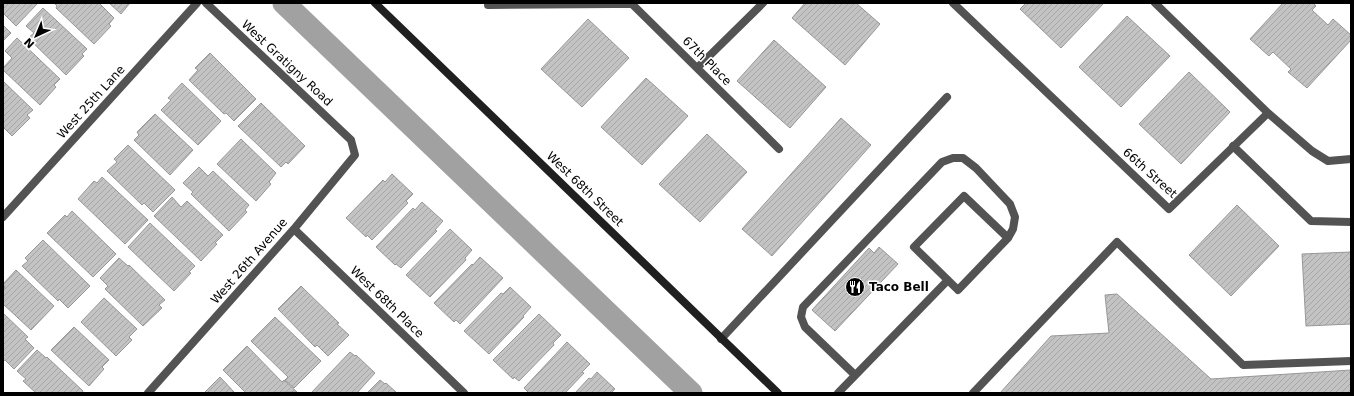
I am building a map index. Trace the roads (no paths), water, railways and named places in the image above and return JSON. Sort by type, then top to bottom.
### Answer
[{"type":"main road","name":"West 68th Street","points":[[375,3],[778,393]]},
{"type":"street","name":"West 25th Lane","points":[[3,217],[197,3]]},
{"type":"street","name":"West Gratigny Road","points":[[206,3],[351,140]]},
{"type":"street","points":[[697,68],[763,3]]},
{"type":"street","name":"66th Street","points":[[953,3],[1169,209],[1268,113]]},
{"type":"street","points":[[1155,3],[1268,113],[1312,152],[1328,161],[1351,159]]},
{"type":"street","name":"67th Place","points":[[488,5],[632,4],[779,149]]},
{"type":"street","points":[[721,339],[947,97]]},
{"type":"street","name":"West 26th Avenue","points":[[148,393],[294,229],[355,154],[351,140]]},
{"type":"street","points":[[1233,146],[1311,221],[1351,222]]},
{"type":"street","points":[[855,375],[805,327],[801,317],[803,307],[942,162],[953,158],[963,158],[976,168],[1010,204],[1015,217],[1013,229],[1008,238],[958,290],[914,248],[964,196],[1008,238]]},
{"type":"street","name":"West 68th Place","points":[[294,229],[464,393]]},
{"type":"street","points":[[973,393],[1117,242],[1243,365],[1351,360]]},
{"type":"street","points":[[838,393],[948,280]]},
{"type":"waterway","points":[[284,3],[691,393]]},
{"type":"place","name":"Taco Bell","points":[[855,287]]}]
